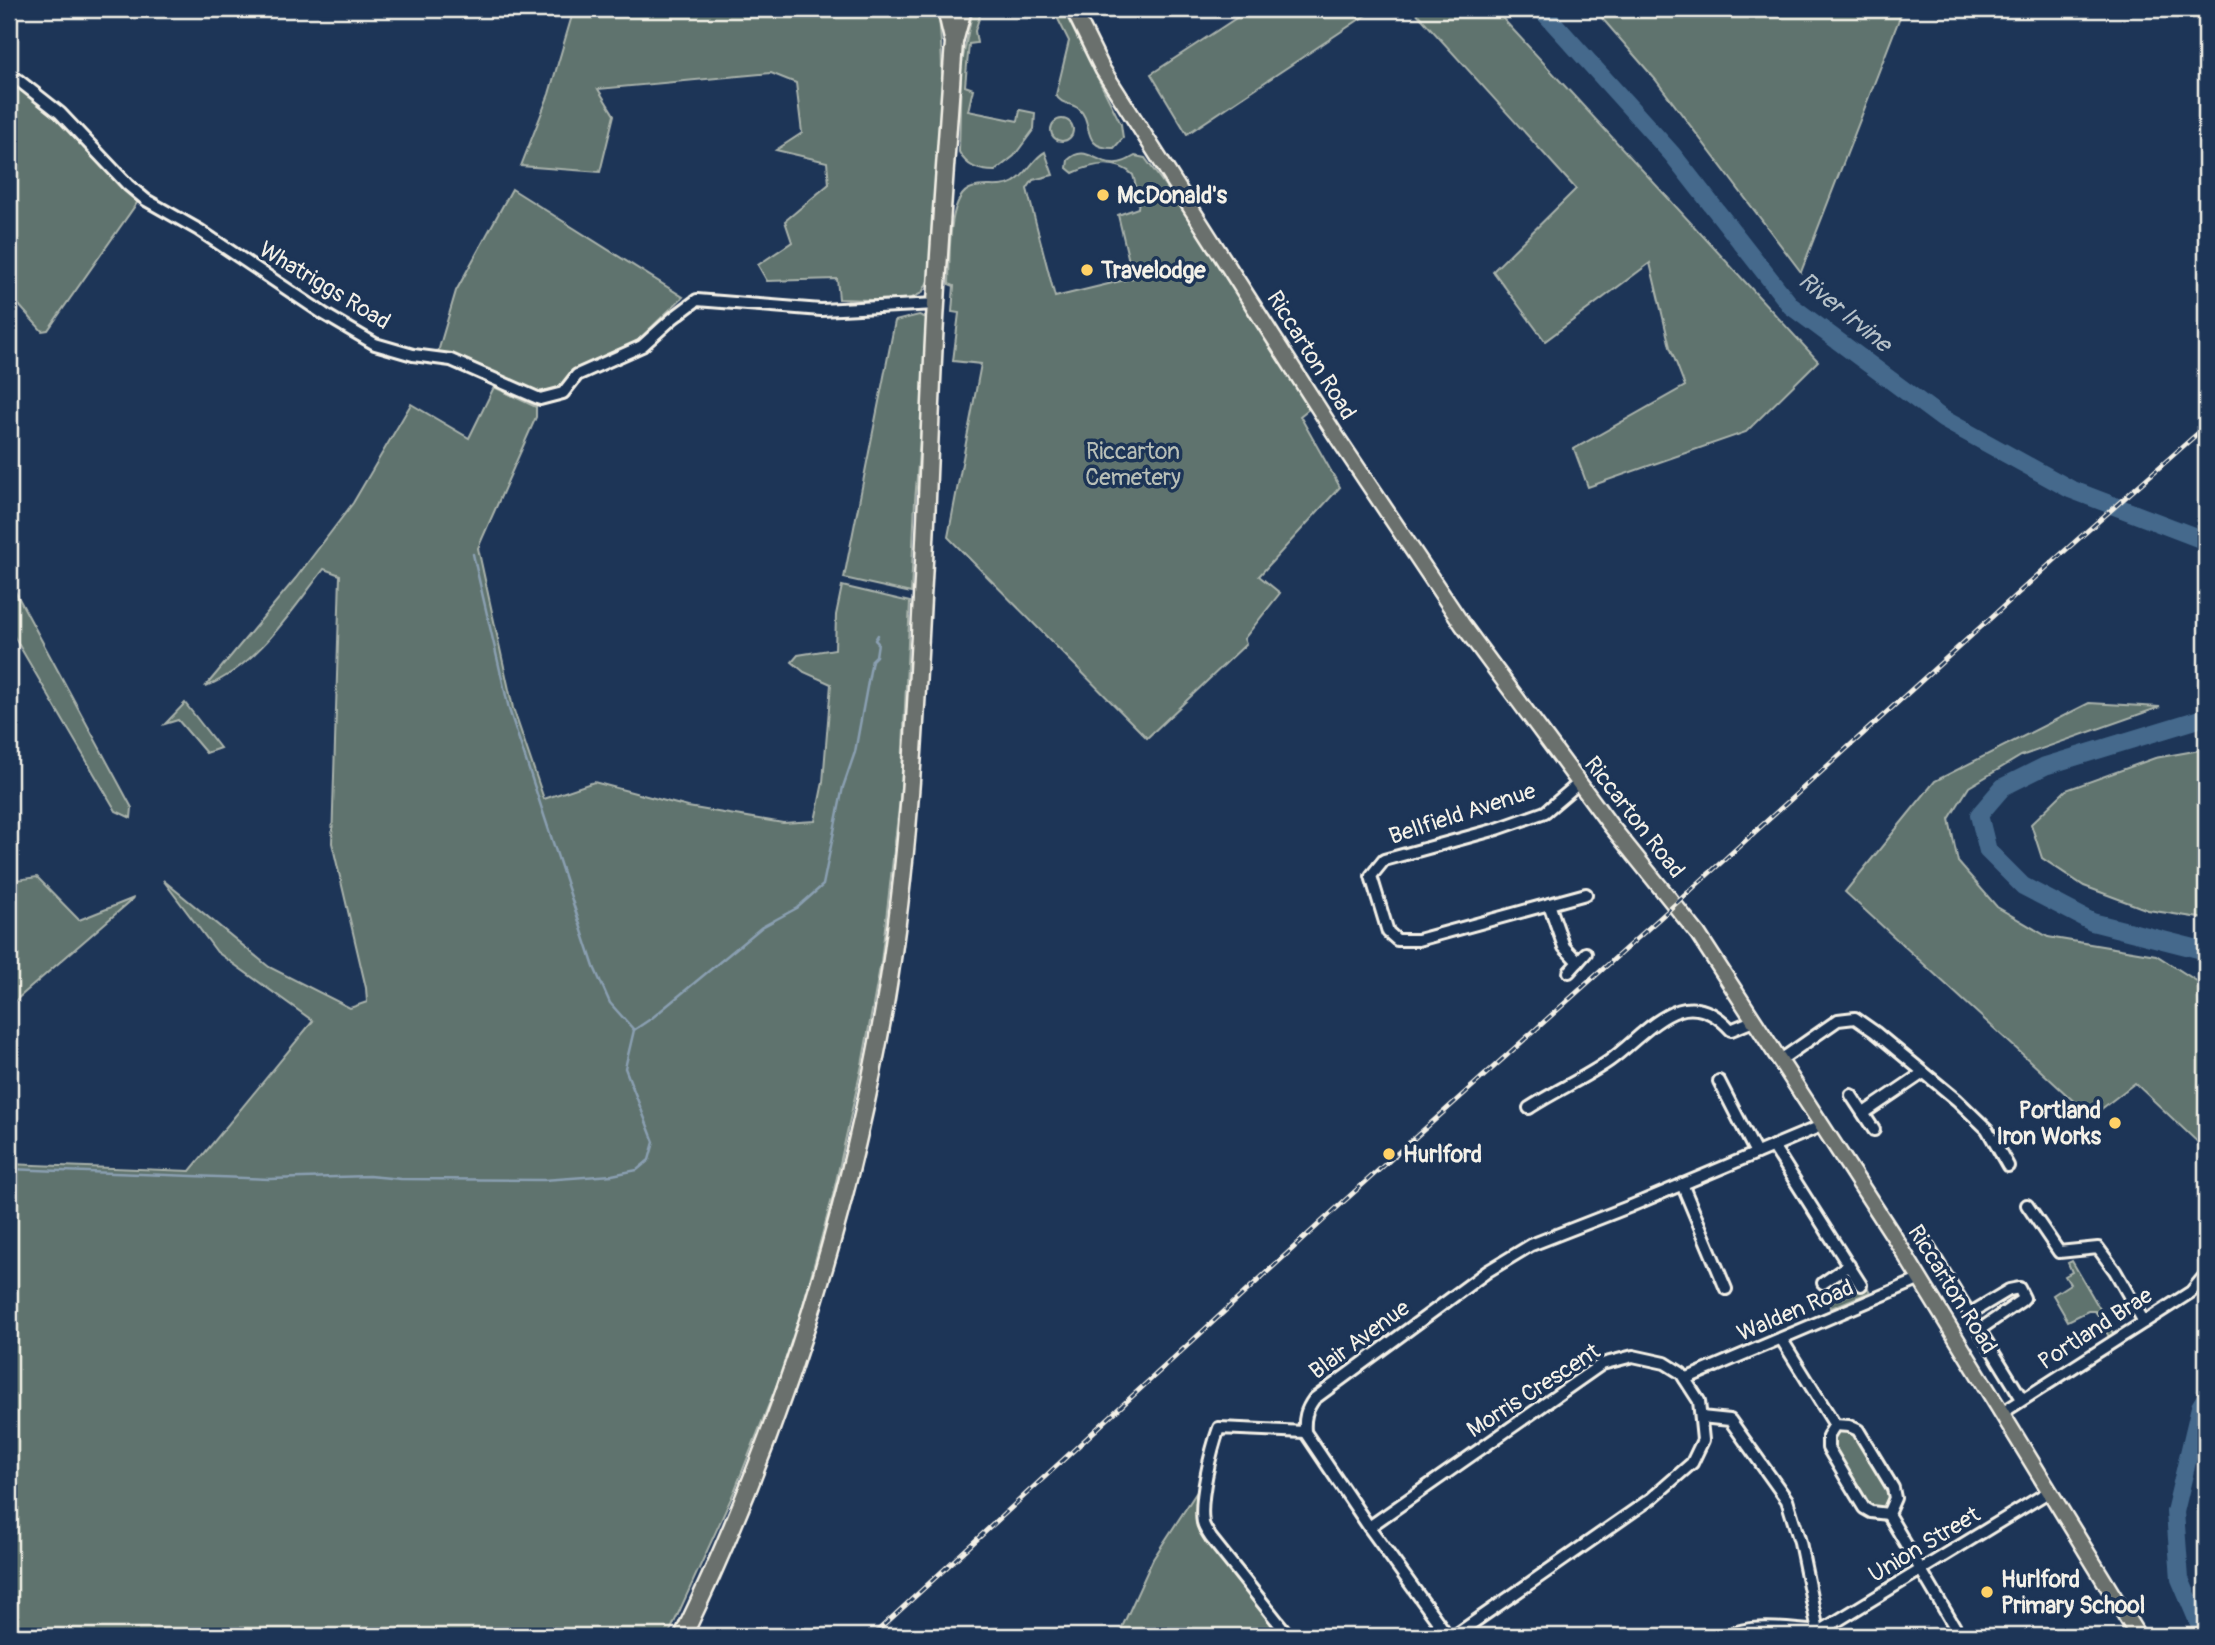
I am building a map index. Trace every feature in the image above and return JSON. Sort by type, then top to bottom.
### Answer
[{"type":"highway","points":[[946,9],[954,42]]},
{"type":"highway","points":[[683,1636],[745,1499],[797,1358],[840,1215],[873,1069],[895,934],[907,834],[930,475],[936,304],[954,42],[963,9]]},
{"type":"main road","name":"Riccarton Road","points":[[1073,9],[1103,70],[1335,434],[1461,624],[1579,783],[1698,934],[1921,1279],[2138,1636]]},
{"type":"main road","name":"Riccarton Road","points":[[1081,9],[1087,33]]},
{"type":"street","name":"Whatriggs Road","points":[[9,76],[60,113],[128,185],[146,200],[199,230],[324,314],[375,344],[414,355],[451,360],[540,399],[564,393],[577,376],[642,346],[697,300],[821,310],[936,304]]},
{"type":"street","name":"Bellfield Avenue","points":[[1579,783],[1545,812],[1497,829],[1384,860],[1371,876],[1388,932],[1397,940],[1418,940],[1586,894]]},
{"type":"street","points":[[1549,904],[1564,947],[1578,962]]},
{"type":"street","points":[[1569,972],[1586,953]]},
{"type":"street","points":[[1529,1108],[1609,1061],[1665,1015],[1701,1009],[1713,1013],[1731,1030],[1753,1021]]},
{"type":"street","points":[[1779,1061],[1838,1020],[1855,1018],[1957,1100],[1987,1129],[2008,1166]]},
{"type":"street","points":[[1864,1113],[1923,1073]]},
{"type":"street","points":[[1719,1081],[1756,1153]]},
{"type":"street","points":[[1851,1095],[1874,1130]]},
{"type":"street","name":"Blair Avenue","points":[[1305,1432],[1307,1409],[1314,1399],[1488,1271],[1531,1245],[1821,1126]]},
{"type":"street","points":[[1773,1146],[1861,1284]]},
{"type":"street","points":[[1682,1184],[1726,1289]]},
{"type":"street","points":[[2027,1205],[2059,1252],[2098,1248],[2116,1271],[2144,1322]]},
{"type":"street","name":"Riccarton Road","points":[[1921,1236],[2022,1399]]},
{"type":"street","points":[[1823,1283],[1849,1265]]},
{"type":"street","name":"Portland Brae","points":[[2003,1413],[2191,1292],[2206,1274]]},
{"type":"street","name":"Walden Road","points":[[1685,1380],[1921,1279]]},
{"type":"street","name":"Riccarton Road","points":[[1969,1314],[2010,1290],[2019,1288],[2024,1298],[1979,1329]]},
{"type":"street","points":[[1782,1340],[1835,1425]]},
{"type":"street","name":"Morris Crescent","points":[[1369,1527],[1602,1364],[1633,1356],[1665,1363],[1681,1373],[1699,1401],[1701,1417],[1703,1440],[1692,1463],[1652,1499],[1454,1636]]},
{"type":"street","points":[[1701,1417],[1730,1420],[1787,1500],[1800,1542],[1819,1634],[1772,1629],[1737,1631],[1729,1636]]},
{"type":"street","points":[[1835,1425],[1858,1430],[1893,1488],[1895,1498],[1888,1514]]},
{"type":"street","points":[[1835,1425],[1828,1436],[1828,1448],[1864,1508],[1871,1513],[1888,1514]]},
{"type":"street","points":[[1289,1636],[1210,1538],[1203,1524],[1211,1450],[1219,1428],[1305,1432],[1369,1527],[1448,1636]]},
{"type":"street","name":"Union Street","points":[[1819,1634],[2050,1491]]},
{"type":"street","points":[[1888,1514],[1960,1636]]},
{"type":"green space","points":[[574,9],[938,9],[942,110],[929,279],[922,293],[906,301],[839,299],[837,279],[767,281],[758,265],[792,242],[785,221],[829,184],[827,162],[776,150],[802,133],[796,83],[771,73],[598,89],[614,115],[600,172],[521,166],[549,94]]},
{"type":"green space","points":[[973,9],[982,9],[975,31],[977,43],[969,44],[965,86],[973,89],[968,111],[1018,121],[1020,110],[1035,113],[1034,129],[1014,156],[995,171],[974,167],[959,152],[961,67]]},
{"type":"green space","points":[[1053,9],[1063,9],[1121,124],[1123,138],[1114,148],[1096,144],[1079,109],[1061,101],[1056,95],[1069,41]]},
{"type":"green space","points":[[1250,9],[1375,9],[1187,134],[1151,74]]},
{"type":"green space","points":[[1413,9],[1494,9],[1818,361],[1746,432],[1588,487],[1574,449],[1685,386],[1670,347],[1650,263],[1545,341],[1493,271],[1576,189]]},
{"type":"green space","points":[[1594,9],[1639,9],[1641,14],[1657,9],[1903,9],[1801,272],[1655,79]]},
{"type":"green space","points":[[9,82],[43,106],[139,200],[48,330],[42,331],[9,294]]},
{"type":"green space","points":[[1062,119],[1070,122],[1073,130],[1070,138],[1062,141],[1054,138],[1051,130],[1054,122]]},
{"type":"green space","name":"Riccarton Cemetery","points":[[1045,152],[1053,175],[1033,180],[1027,189],[1055,297],[1133,278],[1118,215],[1138,208],[1139,197],[1133,175],[1112,165],[1088,167],[1073,173],[1067,168],[1068,160],[1079,154],[1112,163],[1135,156],[1145,158],[1198,231],[1310,408],[1300,416],[1340,487],[1259,576],[1280,593],[1244,639],[1246,644],[1147,738],[948,537],[981,364],[953,361],[959,313],[952,312],[954,286],[949,284],[954,215],[964,193],[972,188],[1004,186],[1014,182]]},
{"type":"green space","points":[[512,189],[683,297],[637,341],[571,374],[553,392],[538,392],[438,352],[456,291]]},
{"type":"green space","points":[[919,315],[927,318],[929,327],[915,501],[911,593],[844,578],[895,321]]},
{"type":"green space","points":[[494,387],[536,407],[536,417],[478,548],[513,708],[544,799],[594,782],[688,807],[783,823],[815,821],[823,782],[831,684],[804,672],[792,662],[798,655],[835,649],[836,615],[842,586],[910,602],[901,790],[881,962],[862,1065],[833,1195],[791,1349],[734,1492],[668,1636],[9,1636],[9,1164],[190,1171],[313,1021],[217,952],[163,880],[269,967],[350,1008],[367,1002],[332,843],[340,575],[324,569],[257,652],[224,677],[205,687],[296,578],[353,503],[411,404],[469,438]]},
{"type":"green space","points":[[9,580],[132,808],[131,818],[116,811],[9,628]]},
{"type":"green space","points":[[185,703],[220,748],[206,753],[178,720],[165,724]]},
{"type":"green space","points":[[2089,703],[2160,707],[2021,756],[1969,787],[1949,819],[1958,862],[1997,907],[2048,937],[2156,955],[2206,987],[2206,1150],[2135,1083],[2091,1117],[1845,892],[1935,781]]},
{"type":"green space","points":[[2206,749],[2206,919],[2148,910],[2084,886],[2042,858],[2031,824],[2066,790],[2155,758]]},
{"type":"green space","points":[[37,877],[79,920],[134,898],[9,1006],[9,881]]},
{"type":"green space","points":[[2072,1261],[2115,1335],[2110,1339],[2095,1311],[2088,1311],[2068,1321],[2053,1295],[2070,1284],[2065,1276],[2072,1272],[2068,1263]]},
{"type":"green space","points":[[1844,1279],[1853,1282],[1859,1289],[1866,1285],[1870,1292],[1831,1308],[1823,1292],[1833,1285],[1837,1297],[1843,1298],[1845,1289],[1837,1282]]},
{"type":"green space","points":[[1848,1429],[1854,1433],[1888,1488],[1889,1500],[1881,1509],[1866,1506],[1832,1450],[1834,1435],[1840,1430]]},
{"type":"green space","points":[[1200,1487],[1198,1522],[1203,1537],[1283,1636],[1118,1636],[1153,1559]]},
{"type":"waterway","name":"River Irvine","points":[[1541,9],[1672,154],[1791,306],[1943,419],[2070,489],[2206,541]]},
{"type":"waterway","points":[[9,1169],[269,1179],[369,1176],[401,1179],[544,1180],[612,1175],[637,1170],[649,1160],[654,1142],[625,1068],[634,1030],[610,1003],[594,967],[509,709],[473,554]]},
{"type":"waterway","points":[[634,1030],[762,927],[797,908],[823,885],[843,787],[855,752],[878,635]]},
{"type":"waterway","name":"River Irvine","points":[[2206,717],[2045,766],[2003,787],[1979,815],[1988,851],[2023,886],[2092,922],[2206,951]]},
{"type":"waterway","name":"River Irvine","points":[[2206,1397],[2200,1407],[2175,1512],[2180,1579],[2206,1634]]},
{"type":"railway","points":[[872,1636],[1342,1203],[2206,426]]},
{"type":"place","name":"McDonald's","points":[[1103,195]]},
{"type":"place","name":"Travelodge","points":[[1087,270]]},
{"type":"place","name":"Portland Iron Works","points":[[2115,1123]]},
{"type":"place","name":"Hurlford","points":[[1389,1154]]},
{"type":"place","name":"Hurlford Primary School","points":[[1987,1592]]}]
